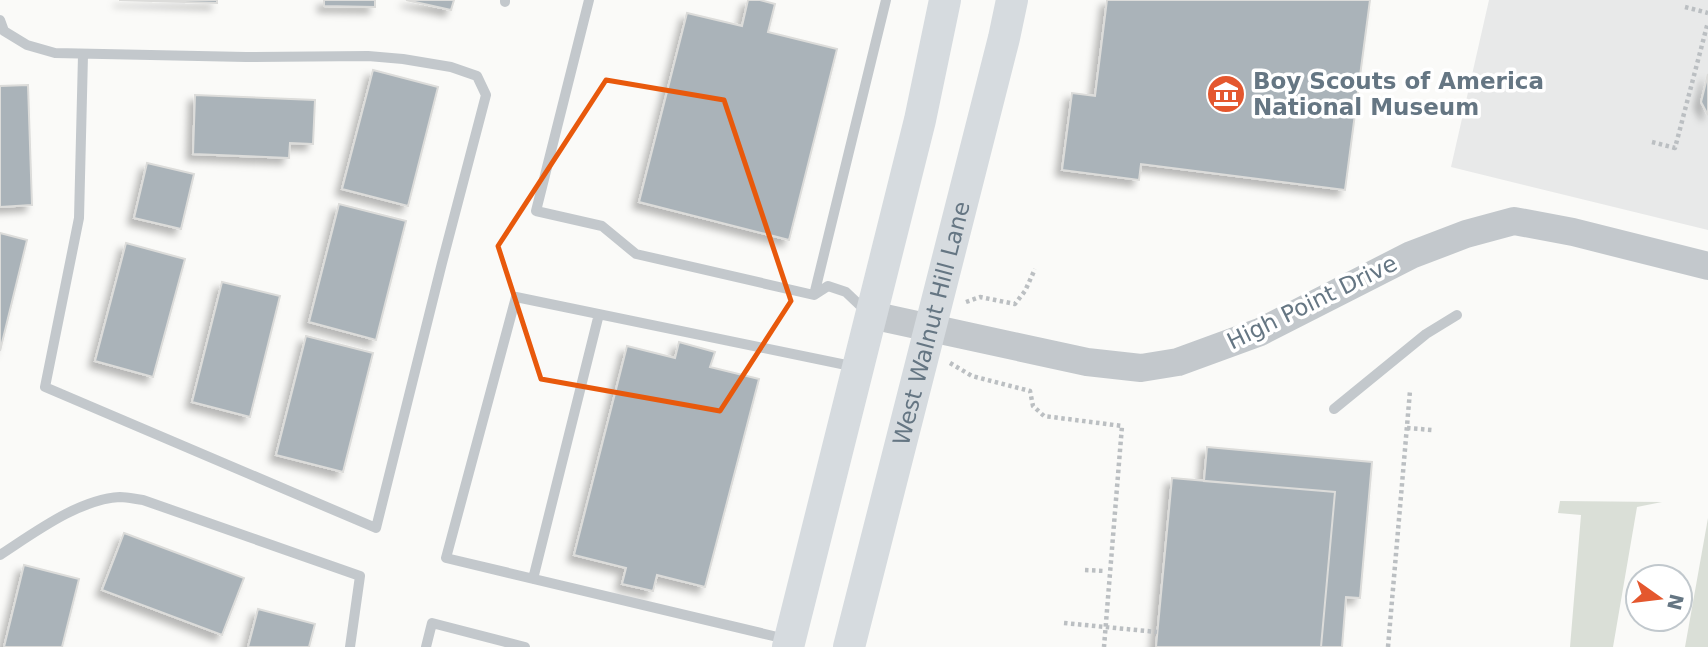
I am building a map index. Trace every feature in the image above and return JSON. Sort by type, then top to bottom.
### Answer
[{"type":"main road","points":[[788,643],[920,120],[944,0]]},
{"type":"main road","name":"West Walnut Hill Lane","points":[[849,647],[943,331],[1012,0]]},
{"type":"street","name":"High Point Drive","points":[[871,315],[1087,362],[1141,368],[1178,362],[1260,332],[1411,255],[1466,234],[1514,221],[1573,232],[1708,266]]},
{"type":"lane","points":[[589,0],[536,211],[602,226],[636,254],[814,295],[828,286],[846,292],[871,315]]},
{"type":"lane","points":[[814,295],[886,0]]},
{"type":"lane","points":[[1,28],[27,45],[55,53],[246,57],[368,56],[451,67],[477,76],[486,95],[376,528],[45,387],[79,218],[83,55]]},
{"type":"lane","points":[[788,643],[446,558],[516,297],[859,368]]},
{"type":"lane","points":[[533,579],[599,314]]},
{"type":"lane","points":[[1334,409],[1426,334],[1457,315]]},
{"type":"lane","points":[[0,555],[50,523],[96,501],[122,497],[143,500],[360,576],[349,647]]},
{"type":"lane","points":[[426,647],[432,623],[498,644],[525,647]]},
{"type":"path","points":[[1685,7],[1708,13]]},
{"type":"path","points":[[1653,142],[1675,148],[1708,22]]},
{"type":"path","points":[[1035,270],[1025,292],[1015,304],[980,298],[964,302],[943,331],[949,362],[972,376],[1030,391],[1034,406],[1044,416],[1122,426],[1104,647]]},
{"type":"path","points":[[1388,647],[1410,391]]},
{"type":"path","points":[[1407,429],[1432,430]]},
{"type":"path","points":[[1085,570],[1105,571]]},
{"type":"path","points":[[1064,623],[1157,632]]},
{"type":"highlighted area","points":[[606,80],[724,100],[791,301],[720,411],[541,379],[498,246]]},
{"type":"shaded area","points":[[1489,0],[1708,0],[1708,230],[1451,167]]},
{"type":"shaded area","points":[[1560,501],[1662,502],[1637,507],[1627,563],[1624,563],[1624,583],[1613,647],[1570,647],[1581,515],[1558,513]]},
{"type":"shaded area","points":[[1708,518],[1708,647],[1685,647],[1687,633],[1694,633],[1694,597]]},
{"type":"building","points":[[119,0],[217,0],[217,3]]},
{"type":"building","points":[[324,0],[375,0],[375,7],[324,6]]},
{"type":"building","points":[[406,0],[454,0],[451,10]]},
{"type":"building","points":[[748,0],[775,4],[768,32],[837,49],[789,240],[639,202],[687,13],[742,26]]},
{"type":"building","name":"Boy Scouts of America National Museum","points":[[1107,0],[1370,0],[1345,190],[1141,164],[1139,180],[1062,170],[1072,93],[1095,96]]},
{"type":"building","points":[[373,70],[438,87],[408,206],[342,189]]},
{"type":"building","points":[[1708,74],[1708,115],[1701,102]]},
{"type":"building","points":[[28,85],[32,205],[0,207],[0,86]]},
{"type":"building","points":[[195,95],[315,100],[313,144],[290,143],[289,158],[193,154]]},
{"type":"building","points":[[147,163],[194,174],[181,229],[134,218]]},
{"type":"building","points":[[339,204],[406,221],[376,340],[309,322]]},
{"type":"building","points":[[0,233],[27,240],[0,351]]},
{"type":"building","points":[[126,243],[185,259],[153,377],[95,361]]},
{"type":"building","points":[[222,282],[280,296],[250,417],[192,402]]},
{"type":"building","points":[[306,336],[373,353],[343,472],[276,455]]},
{"type":"building","points":[[679,342],[715,352],[710,367],[759,379],[705,587],[657,575],[653,591],[622,584],[626,568],[574,555],[627,346],[675,358]]},
{"type":"building","points":[[1207,447],[1372,462],[1360,598],[1346,597],[1342,647],[1321,647],[1335,492],[1204,481]]},
{"type":"building","points":[[1172,478],[1335,492],[1321,647],[1156,647]]},
{"type":"building","points":[[124,533],[244,578],[222,635],[102,590]]},
{"type":"building","points":[[24,565],[79,579],[62,647],[4,647]]},
{"type":"building","points":[[258,609],[315,624],[309,647],[248,647]]},
{"type":"place","name":"Boy Scouts of America National Museum","points":[[1226,94]]}]
